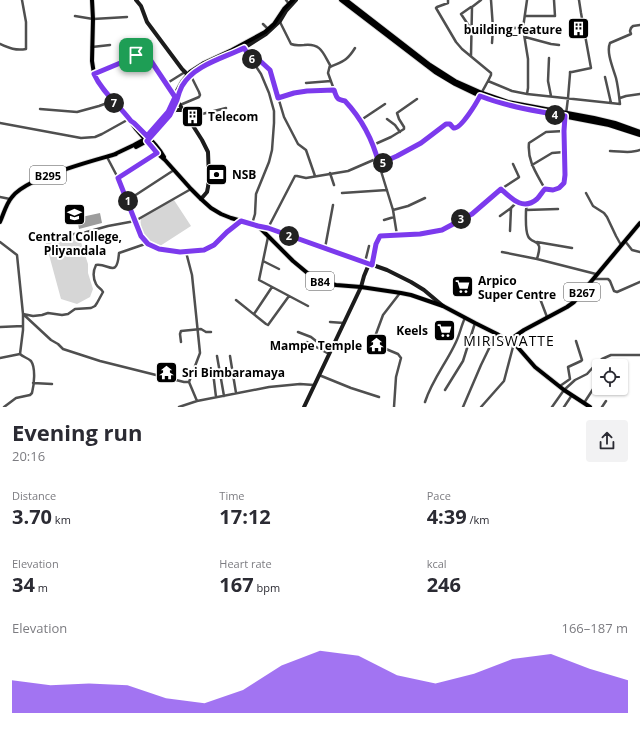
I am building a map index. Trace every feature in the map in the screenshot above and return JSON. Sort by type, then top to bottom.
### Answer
[{"type":"main road","name":"B84","points":[[92,0],[92,61],[96,80],[136,129],[160,151],[165,160]]},
{"type":"main road","points":[[188,74],[204,62],[243,47],[265,32],[279,20],[288,2],[293,0]]},
{"type":"main road","points":[[341,0],[435,72],[455,84],[508,102],[610,125],[640,135]]},
{"type":"main road","points":[[346,0],[430,65],[455,81],[481,94]]},
{"type":"main road","points":[[147,139],[163,124],[171,112],[176,99]]},
{"type":"main road","points":[[147,139],[176,99]]},
{"type":"main road","points":[[566,115],[615,123],[640,132]]},
{"type":"main road","name":"B84","points":[[130,120],[157,153],[211,208],[231,218],[258,226],[293,261],[311,276],[323,282],[336,285],[401,292],[443,306],[511,343],[514,342]]},
{"type":"main road","points":[[134,145],[138,141],[136,129]]},
{"type":"main road","name":"B295","points":[[115,154],[147,139]]},
{"type":"main road","name":"B295","points":[[0,222],[10,199],[19,190],[46,176],[77,164],[132,149],[147,139]]},
{"type":"main road","name":"B267","points":[[508,341],[524,330],[571,304],[640,223]]},
{"type":"main road","points":[[514,342],[535,367],[559,387],[590,407]]},
{"type":"street","points":[[0,44],[10,48],[26,50],[26,22],[22,0]]},
{"type":"street","points":[[136,0],[141,6],[147,22],[188,74],[200,95],[196,99],[180,105]]},
{"type":"street","points":[[252,224],[255,214],[256,194],[269,162],[272,150],[274,111],[269,93],[261,74],[243,47],[266,34],[296,0]]},
{"type":"street","points":[[379,164],[421,143],[446,124],[450,124],[453,128],[460,126],[471,111],[491,75],[491,72],[471,57],[456,42],[436,8],[448,3],[448,0]]},
{"type":"street","points":[[472,31],[460,14],[481,0]]},
{"type":"street","points":[[491,0],[493,28],[492,43]]},
{"type":"street","points":[[527,0],[524,28],[528,59],[527,94]]},
{"type":"street","points":[[525,16],[554,16],[554,0]]},
{"type":"street","points":[[545,189],[553,190],[559,188],[564,183],[564,131],[570,72],[591,68],[579,0]]},
{"type":"street","points":[[471,57],[472,7]]},
{"type":"street","points":[[75,16],[93,19],[127,17]]},
{"type":"street","points":[[279,20],[291,44],[296,46],[310,44],[320,48],[330,66],[328,73],[337,98],[345,101],[361,120],[378,158],[394,217],[397,235]]},
{"type":"street","points":[[263,24],[268,29]]},
{"type":"street","points":[[488,81],[512,91],[527,94],[620,104],[609,46],[610,43],[631,34],[631,28],[633,26],[640,25]]},
{"type":"street","points":[[493,28],[524,28]]},
{"type":"street","points":[[525,37],[559,45]]},
{"type":"street","points":[[92,47],[110,45]]},
{"type":"street","points":[[330,66],[351,56],[355,48]]},
{"type":"street","points":[[94,74],[142,52],[147,55],[206,145],[208,152],[209,178],[207,192],[201,199]]},
{"type":"street","points":[[549,58],[548,82],[550,96]]},
{"type":"street","points":[[251,59],[258,59],[270,70],[284,116],[298,144],[306,150],[315,176]]},
{"type":"street","points":[[168,86],[169,82],[188,74]]},
{"type":"street","points":[[176,99],[188,74]]},
{"type":"street","points":[[605,77],[611,102]]},
{"type":"street","points":[[306,82],[331,81]]},
{"type":"street","points":[[278,98],[307,91],[334,90]]},
{"type":"street","points":[[620,98],[640,94]]},
{"type":"street","points":[[373,145],[404,129],[398,113],[417,99]]},
{"type":"street","points":[[40,110],[77,112],[113,101]]},
{"type":"street","points":[[361,120],[385,104]]},
{"type":"street","points":[[189,119],[226,108]]},
{"type":"street","points":[[171,112],[183,110]]},
{"type":"street","points":[[387,119],[395,125],[400,132]]},
{"type":"street","points":[[0,123],[75,138],[86,138],[102,134],[130,120]]},
{"type":"street","points":[[545,189],[532,165],[528,151],[529,143],[546,132],[564,131]]},
{"type":"street","points":[[610,151],[636,152],[640,150]]},
{"type":"street","points":[[532,165],[552,153],[564,152]]},
{"type":"street","points":[[118,178],[157,153]]},
{"type":"street","points":[[107,157],[118,178],[141,236],[148,244],[159,249],[172,251],[186,252],[204,250],[210,248],[241,221]]},
{"type":"street","points":[[268,228],[295,176],[306,178],[348,171],[378,158]]},
{"type":"street","points":[[304,407],[361,287],[368,264],[379,237],[381,235],[420,234],[442,230],[472,214],[501,189],[518,177],[513,164]]},
{"type":"street","points":[[127,200],[174,170]]},
{"type":"street","points":[[330,173],[334,185]]},
{"type":"street","points":[[41,238],[83,233],[135,221],[191,189]]},
{"type":"street","points":[[501,189],[509,196],[523,204],[526,204],[537,198],[545,189]]},
{"type":"street","points":[[342,193],[387,190]]},
{"type":"street","points":[[586,193],[593,206],[604,213],[607,217],[621,245]]},
{"type":"street","points":[[0,197],[10,199]]},
{"type":"street","points":[[392,210],[408,206],[425,198]]},
{"type":"street","points":[[500,216],[518,201]]},
{"type":"street","points":[[526,204],[527,233],[528,237],[532,241],[572,248]]},
{"type":"street","points":[[325,248],[333,205]]},
{"type":"street","points":[[0,208],[5,209]]},
{"type":"street","points":[[510,231],[511,208]]},
{"type":"street","points":[[526,210],[558,209]]},
{"type":"street","points":[[384,220],[394,217]]},
{"type":"street","points":[[258,226],[268,228],[386,270],[424,290],[443,306]]},
{"type":"street","points":[[268,236],[259,280],[308,306]]},
{"type":"street","points":[[624,240],[632,250],[640,252]]},
{"type":"street","points":[[0,242],[17,255],[23,314],[20,354]]},
{"type":"street","points":[[536,242],[540,248],[537,259]]},
{"type":"street","points":[[23,314],[33,316],[48,313],[62,315],[68,314],[75,309],[91,308],[95,306],[103,292],[102,289],[96,284],[93,273],[96,265],[99,264],[115,268],[117,265],[118,254],[148,244]]},
{"type":"street","points":[[368,264],[369,246]]},
{"type":"street","points":[[186,252],[192,275],[200,353],[188,382],[197,401]]},
{"type":"street","points":[[502,252],[596,274]]},
{"type":"street","points":[[263,261],[279,269]]},
{"type":"street","points":[[592,279],[608,279],[614,291],[618,292],[640,282]]},
{"type":"street","points":[[254,314],[272,287]]},
{"type":"street","points":[[394,407],[396,377],[401,358],[398,354],[374,344],[373,342],[383,315],[401,292]]},
{"type":"street","points":[[236,300],[268,325],[289,296]]},
{"type":"street","points":[[539,296],[547,317]]},
{"type":"street","points":[[23,314],[63,349],[100,361],[188,382]]},
{"type":"street","points":[[425,402],[428,393],[456,342],[465,318]]},
{"type":"street","points":[[330,322],[344,323]]},
{"type":"street","points":[[446,390],[463,361],[475,324]]},
{"type":"street","points":[[0,327],[23,326]]},
{"type":"street","points":[[181,342],[181,331],[200,329],[206,332],[211,332]]},
{"type":"street","points":[[298,332],[311,337],[330,353]]},
{"type":"street","points":[[463,407],[496,334]]},
{"type":"street","points":[[559,387],[570,379],[568,366],[582,360],[576,341]]},
{"type":"street","points":[[307,342],[330,353]]},
{"type":"street","points":[[481,407],[504,381],[514,342]]},
{"type":"street","points":[[0,358],[20,354],[31,362],[33,371],[34,383],[31,394],[16,398],[5,406]]},
{"type":"street","points":[[552,407],[564,390],[575,380],[587,374],[596,364],[606,357],[611,355],[640,355]]},
{"type":"street","points":[[217,356],[224,396]]},
{"type":"street","points":[[230,356],[236,393]]},
{"type":"street","points":[[213,372],[216,397]]},
{"type":"street","points":[[319,375],[351,388],[379,396]]},
{"type":"street","points":[[34,383],[52,384]]},
{"type":"street","points":[[179,407],[197,401],[236,393],[300,384],[314,385]]},
{"type":"street","points":[[584,403],[592,391]]},
{"type":"street","points":[[564,407],[572,395]]},
{"type":"street","points":[[602,407],[606,401]]},
{"type":"shaded area","points":[[174,200],[191,226],[160,246],[144,236],[141,228],[141,217]]},
{"type":"shaded area","points":[[100,213],[102,223],[79,229],[77,218]]},
{"type":"shaded area","points":[[79,236],[88,264],[88,273],[93,289],[90,297],[77,304],[61,299],[45,240]]},
{"type":"place","name":"building_feature","points":[[578,29]]},
{"type":"place","name":"Telecom","points":[[192,116]]},
{"type":"place","name":"NSB","points":[[217,174]]},
{"type":"place","name":"Central College, Pliyandala","points":[[75,215]]},
{"type":"place","name":"Arpico Super Centre","points":[[463,287]]},
{"type":"place","name":"Keels","points":[[444,330]]},
{"type":"place","name":"Mampe Temple","points":[[377,345]]},
{"type":"place","name":"Sri Bimbaramaya","points":[[166,372]]},
{"type":"district","name":"MIRISWATTE","points":[[509,340]]},
{"type":"route","points":[[136,55],[94,74],[96,80],[107,94],[131,121],[147,136],[168,112],[175,97],[177,100],[182,85],[192,74],[213,61],[231,55],[244,48],[251,59],[258,59],[270,70],[278,98],[307,91],[334,90],[337,98],[345,101],[361,120],[373,145],[379,164],[421,143],[446,124],[450,124],[453,128],[460,126],[480,96],[521,108],[565,116],[564,183],[559,188],[553,190],[545,189],[537,198],[526,204],[523,204],[509,196],[501,189],[472,214],[442,230],[420,234],[380,236],[376,244],[372,265],[268,228],[241,221],[210,248],[186,252],[159,249],[148,244],[141,236],[118,178],[157,153],[147,141],[170,115],[177,100],[175,97],[147,55],[142,52],[136,55]]}]
